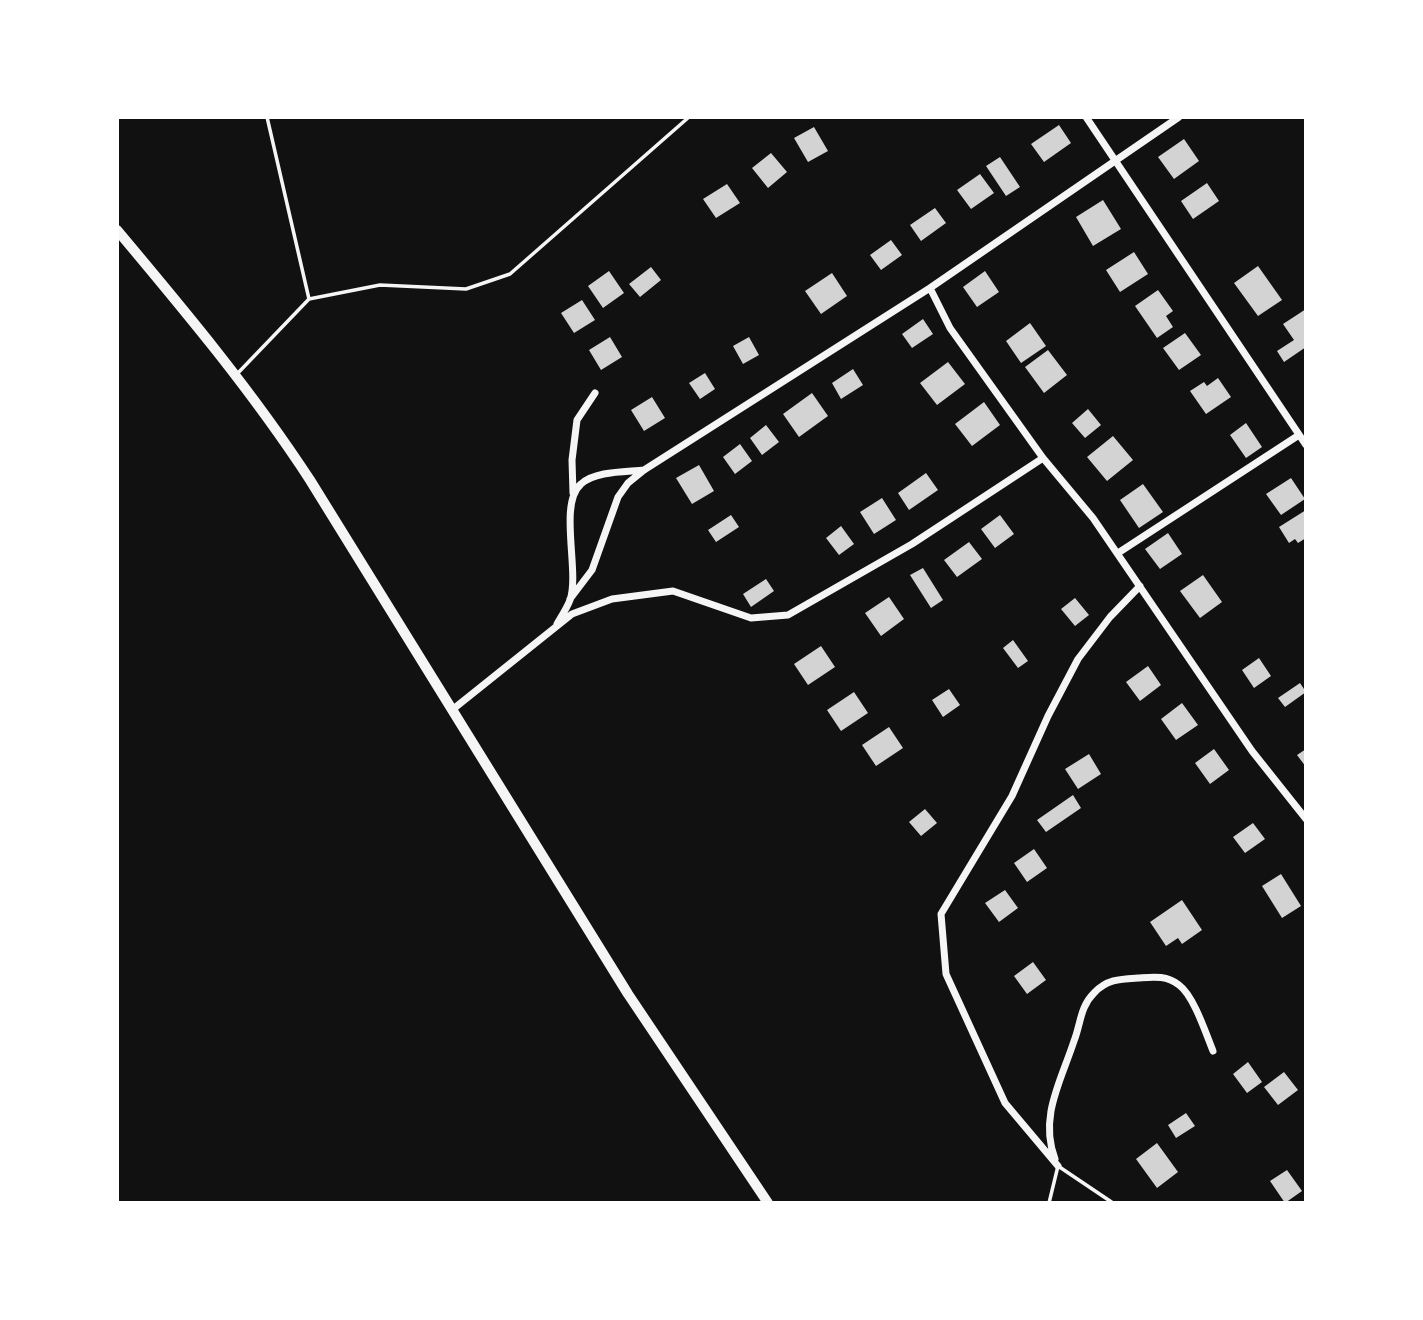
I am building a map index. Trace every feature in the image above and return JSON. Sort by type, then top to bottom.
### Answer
[{"type":"main road","points":[[117,230],[271,419],[628,994],[768,1203]]},
{"type":"street","points":[[1086,117],[1306,445]]},
{"type":"street","points":[[554,629],[570,599],[592,570],[618,497],[628,482],[930,288],[1179,117]]},
{"type":"street","points":[[930,288],[950,328],[1043,458],[1093,518],[1252,751],[1306,820]]},
{"type":"street","points":[[570,599],[573,548],[570,514],[573,494],[572,460],[578,420],[595,393]]},
{"type":"street","points":[[1118,553],[1299,435]]},
{"type":"street","points":[[452,710],[572,614],[612,599],[673,591],[751,618],[788,615],[912,544],[1043,458]]},
{"type":"street","points":[[573,494],[581,483],[594,477],[645,470]]},
{"type":"street","points":[[1058,1166],[1005,1103],[946,974],[941,914],[1012,796],[1048,716],[1078,659],[1110,617],[1140,586]]},
{"type":"street","points":[[1058,1166],[1050,1145],[1049,1117],[1058,1079],[1075,1041],[1082,1009],[1095,991],[1111,980],[1159,976],[1180,985],[1192,1003],[1213,1051]]},
{"type":"lane","points":[[267,117],[309,299]]},
{"type":"lane","points":[[236,375],[309,299],[380,285],[466,289],[510,274],[689,117]]},
{"type":"lane","points":[[1049,1203],[1058,1166],[1113,1203]]},
{"type":"building","points":[[1059,125],[1071,143],[1044,162],[1031,144]]},
{"type":"building","points":[[814,127],[828,151],[808,162],[794,138]]},
{"type":"building","points":[[1184,139],[1199,161],[1174,179],[1158,157]]},
{"type":"building","points":[[771,153],[787,172],[768,188],[752,168]]},
{"type":"building","points":[[1000,157],[1020,187],[1006,196],[986,166]]},
{"type":"building","points":[[980,174],[994,193],[971,209],[957,190]]},
{"type":"building","points":[[1207,183],[1219,201],[1193,219],[1181,201]]},
{"type":"building","points":[[727,184],[740,203],[716,218],[703,199]]},
{"type":"building","points":[[1103,200],[1121,229],[1093,246],[1076,217]]},
{"type":"building","points":[[935,208],[946,223],[921,241],[910,225]]},
{"type":"building","points":[[891,240],[902,255],[881,270],[870,255]]},
{"type":"building","points":[[1134,252],[1148,274],[1120,292],[1106,270]]},
{"type":"building","points":[[1258,266],[1282,300],[1258,316],[1234,283]]},
{"type":"building","points":[[651,267],[661,280],[640,297],[629,284]]},
{"type":"building","points":[[609,271],[624,293],[603,308],[588,286]]},
{"type":"building","points":[[985,271],[999,292],[977,307],[963,287]]},
{"type":"building","points":[[832,273],[847,296],[821,314],[805,291]]},
{"type":"building","points":[[1158,290],[1173,311],[1166,316],[1173,327],[1157,338],[1135,306]]},
{"type":"building","points":[[582,300],[595,320],[574,333],[561,313]]},
{"type":"building","points":[[1306,309],[1306,347],[1284,362],[1277,351],[1294,340],[1283,324]]},
{"type":"building","points":[[923,319],[933,334],[912,348],[902,334]]},
{"type":"building","points":[[1030,323],[1046,346],[1021,363],[1006,341]]},
{"type":"building","points":[[1185,333],[1201,355],[1179,370],[1163,348]]},
{"type":"building","points":[[610,337],[622,357],[601,370],[589,350]]},
{"type":"building","points":[[749,337],[759,355],[743,364],[733,346]]},
{"type":"building","points":[[1048,350],[1067,375],[1044,393],[1025,367]]},
{"type":"building","points":[[948,362],[965,384],[937,405],[920,383]]},
{"type":"building","points":[[853,369],[863,385],[841,399],[832,383]]},
{"type":"building","points":[[705,373],[715,389],[700,399],[689,383]]},
{"type":"building","points":[[1218,378],[1231,397],[1206,414],[1190,391],[1204,382],[1207,386]]},
{"type":"building","points":[[812,393],[828,416],[799,437],[783,414]]},
{"type":"building","points":[[652,397],[665,418],[644,431],[631,410]]},
{"type":"building","points":[[984,402],[1000,425],[972,446],[955,424]]},
{"type":"building","points":[[1088,409],[1101,425],[1085,438],[1072,423]]},
{"type":"building","points":[[1246,423],[1262,447],[1246,458],[1230,435]]},
{"type":"building","points":[[766,425],[779,442],[762,455],[750,438]]},
{"type":"building","points":[[1113,436],[1133,460],[1107,481],[1087,457]]},
{"type":"building","points":[[740,444],[752,461],[735,474],[723,457]]},
{"type":"building","points":[[699,465],[714,491],[692,504],[676,478]]},
{"type":"building","points":[[926,473],[938,490],[909,510],[898,493]]},
{"type":"building","points":[[1291,478],[1305,499],[1281,515],[1266,494]]},
{"type":"building","points":[[1143,484],[1163,512],[1139,528],[1120,500]]},
{"type":"building","points":[[882,498],[896,520],[874,534],[860,512]]},
{"type":"building","points":[[1306,510],[1306,538],[1298,543],[1295,539],[1289,543],[1279,527]]},
{"type":"building","points":[[731,515],[739,527],[716,542],[708,530]]},
{"type":"building","points":[[1000,515],[1014,534],[995,548],[981,529]]},
{"type":"building","points":[[841,526],[854,544],[839,555],[826,538]]},
{"type":"building","points":[[1168,533],[1182,554],[1160,569],[1145,549]]},
{"type":"building","points":[[969,542],[982,559],[957,577],[944,560]]},
{"type":"building","points":[[923,568],[943,600],[931,608],[910,575]]},
{"type":"building","points":[[1203,575],[1222,602],[1200,618],[1180,591]]},
{"type":"building","points":[[766,579],[774,591],[751,607],[743,594]]},
{"type":"building","points":[[889,597],[904,619],[881,636],[865,613]]},
{"type":"building","points":[[1075,598],[1089,615],[1075,626],[1061,609]]},
{"type":"building","points":[[1013,640],[1028,661],[1018,668],[1003,648]]},
{"type":"building","points":[[821,646],[835,667],[808,685],[794,664]]},
{"type":"building","points":[[1259,658],[1271,676],[1254,688],[1242,670]]},
{"type":"building","points":[[1148,666],[1161,685],[1140,701],[1126,682]]},
{"type":"building","points":[[1300,683],[1306,692],[1285,707],[1278,698]]},
{"type":"building","points":[[949,689],[960,705],[943,717],[932,700]]},
{"type":"building","points":[[854,692],[868,713],[841,731],[827,710]]},
{"type":"building","points":[[1182,703],[1198,725],[1176,740],[1161,719]]},
{"type":"building","points":[[889,727],[903,748],[876,766],[862,745]]},
{"type":"building","points":[[1214,749],[1229,770],[1210,784],[1195,763]]},
{"type":"building","points":[[1306,749],[1306,767],[1297,755]]},
{"type":"building","points":[[1089,754],[1101,774],[1078,789],[1065,769]]},
{"type":"building","points":[[1073,795],[1081,808],[1046,832],[1037,820]]},
{"type":"building","points":[[925,809],[937,823],[921,836],[909,822]]},
{"type":"building","points":[[1253,823],[1265,839],[1245,853],[1233,837]]},
{"type":"building","points":[[1034,849],[1047,868],[1027,882],[1014,863]]},
{"type":"building","points":[[1281,874],[1301,906],[1282,918],[1262,886]]},
{"type":"building","points":[[1005,890],[1018,908],[999,922],[985,903]]},
{"type":"building","points":[[1182,900],[1202,930],[1182,944],[1178,938],[1166,946],[1150,922]]},
{"type":"building","points":[[1033,962],[1046,980],[1027,994],[1014,976]]},
{"type":"building","points":[[1248,1062],[1262,1082],[1247,1093],[1233,1074]]},
{"type":"building","points":[[1284,1072],[1298,1090],[1278,1105],[1264,1087]]},
{"type":"building","points":[[1186,1113],[1195,1126],[1176,1138],[1168,1125]]},
{"type":"building","points":[[1157,1143],[1178,1172],[1157,1188],[1136,1159]]},
{"type":"building","points":[[1287,1170],[1302,1191],[1285,1203],[1270,1181]]}]
